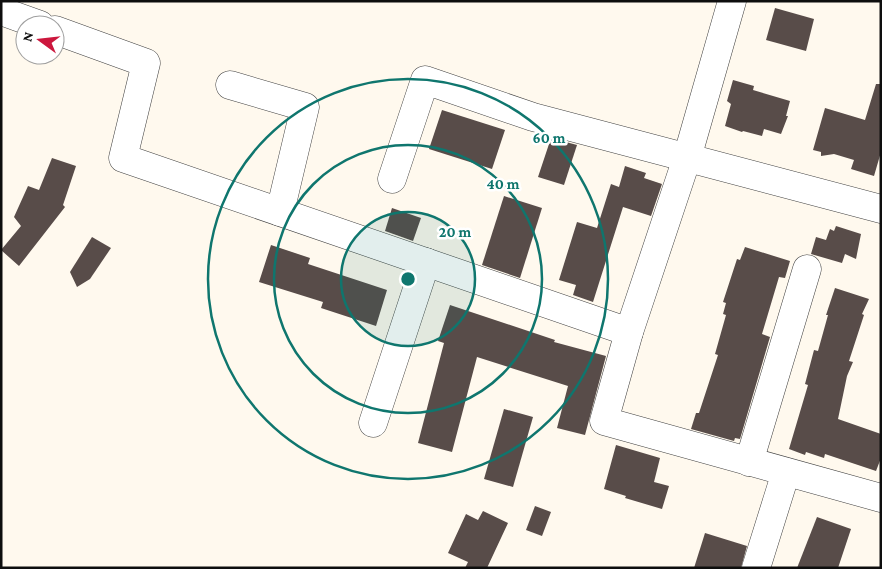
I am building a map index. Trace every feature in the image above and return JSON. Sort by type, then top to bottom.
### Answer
[{"type":"street","points":[[732,1],[687,158],[629,332],[604,421],[881,498]]},
{"type":"street","points":[[1,11],[15,16]]},
{"type":"street","points":[[65,34],[146,63],[123,158],[629,332]]},
{"type":"street","points":[[392,179],[425,80],[533,117],[881,210]]},
{"type":"street","points":[[230,85],[305,107],[280,212]]},
{"type":"street","points":[[373,422],[426,262]]},
{"type":"street","points":[[749,462],[807,269]]},
{"type":"street","points":[[756,568],[786,472]]},
{"type":"building","points":[[775,8],[814,19],[806,51],[766,40]]},
{"type":"building","points":[[733,80],[754,86],[753,90],[790,101],[786,116],[788,116],[781,134],[764,129],[762,136],[725,126],[731,104],[727,101]]},
{"type":"building","points":[[876,84],[881,84],[881,152],[874,176],[851,169],[854,160],[834,154],[821,156],[821,152],[813,150],[825,108],[865,120]]},
{"type":"building","points":[[442,110],[505,130],[492,169],[429,149]]},
{"type":"building","points":[[551,138],[577,145],[564,185],[538,177]]},
{"type":"building","points":[[52,158],[76,166],[63,205],[65,207],[19,266],[1,250],[21,226],[14,217],[28,186],[39,190]]},
{"type":"building","points":[[625,166],[646,173],[644,178],[662,184],[651,216],[623,207],[593,302],[573,295],[576,285],[559,280],[577,222],[597,228],[611,184],[619,187]]},
{"type":"building","points":[[504,196],[542,208],[520,278],[482,265]]},
{"type":"building","points":[[392,208],[421,218],[413,241],[385,231]]},
{"type":"building","points":[[836,226],[861,234],[856,259],[845,254],[842,263],[811,254],[816,237],[826,240],[830,229],[834,231]]},
{"type":"building","points":[[92,237],[111,248],[90,279],[77,287],[70,272]]},
{"type":"building","points":[[271,245],[310,258],[308,264],[387,290],[376,326],[321,308],[323,302],[259,282]]},
{"type":"building","points":[[745,247],[790,261],[785,278],[779,277],[762,334],[770,337],[740,439],[735,438],[734,441],[691,429],[696,413],[699,413],[718,355],[715,354],[726,315],[723,314],[726,303],[723,302],[737,259],[740,260]]},
{"type":"building","points":[[835,288],[869,299],[862,314],[864,315],[849,361],[853,362],[847,376],[838,419],[881,434],[881,458],[876,471],[825,454],[824,458],[806,452],[805,455],[789,449],[808,385],[805,384],[814,350],[818,351],[828,315],[826,315]]},
{"type":"building","points":[[450,305],[555,340],[554,342],[606,356],[585,435],[557,428],[568,386],[477,357],[452,452],[418,443],[444,343],[438,341]]},
{"type":"building","points":[[504,409],[533,417],[513,487],[484,479]]},
{"type":"building","points":[[616,445],[660,458],[654,482],[669,486],[662,509],[625,498],[626,496],[604,489]]},
{"type":"building","points":[[535,506],[551,512],[542,536],[526,530]]},
{"type":"building","points":[[483,511],[508,523],[487,568],[465,568],[468,562],[448,553],[466,514],[478,520]]},
{"type":"building","points":[[817,517],[851,529],[838,568],[797,568]]},
{"type":"building","points":[[705,533],[747,546],[741,568],[694,568]]}]
